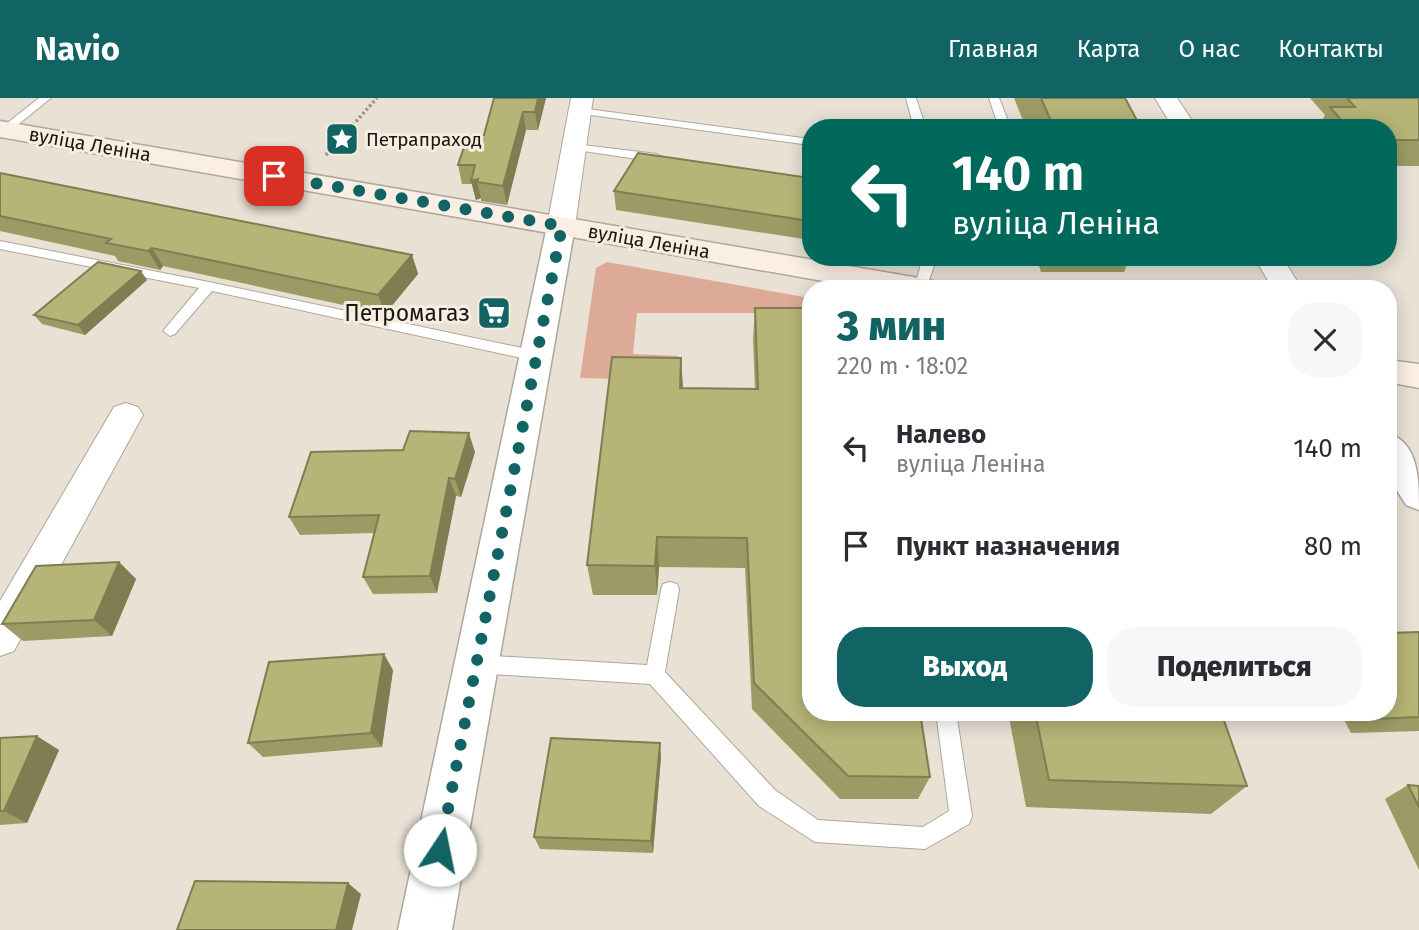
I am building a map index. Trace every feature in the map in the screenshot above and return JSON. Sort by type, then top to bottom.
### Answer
[{"type":"main road","name":"вуліца Леніна","points":[[2,129],[876,280]]},
{"type":"main road","points":[[1397,373],[1419,376]]},
{"type":"street","points":[[1166,98],[1179,119]]},
{"type":"street","points":[[425,930],[562,226],[581,105]]},
{"type":"street","points":[[0,638],[126,415]]},
{"type":"street","points":[[1397,466],[1406,486]]},
{"type":"lane","points":[[2,129],[46,98]]},
{"type":"lane","points":[[911,98],[917,119]]},
{"type":"lane","points":[[994,98],[1002,119]]},
{"type":"lane","points":[[581,105],[802,141]]},
{"type":"lane","points":[[574,147],[666,160]]},
{"type":"lane","points":[[0,245],[536,355]]},
{"type":"lane","points":[[170,331],[209,286]]},
{"type":"lane","points":[[655,675],[670,590]]},
{"type":"lane","points":[[475,664],[655,675],[767,797],[815,831],[925,838],[961,816],[947,721]]},
{"type":"path","points":[[301,181],[377,98]]},
{"type":"shaded area","points":[[607,262],[802,297],[802,313],[637,313],[633,354],[678,356],[679,380],[580,378],[596,268]]},
{"type":"building","points":[[494,98],[538,98],[535,112],[523,112],[503,186],[477,182],[478,179],[471,181],[475,165],[458,165],[468,135],[484,135]]},
{"type":"building","points":[[1041,98],[1125,98],[1136,119],[1050,119]]},
{"type":"building","points":[[1347,98],[1419,98],[1419,140],[1397,140],[1397,119],[1340,119],[1330,107],[1355,107]]},
{"type":"building","points":[[638,153],[802,177],[802,220],[614,191]]},
{"type":"building","points":[[0,173],[412,255],[378,295],[152,248],[148,251],[106,243],[111,239],[0,216]]},
{"type":"building","points":[[98,262],[141,271],[78,325],[34,315]]},
{"type":"building","points":[[755,308],[802,308],[802,721],[921,721],[930,777],[848,776],[754,683],[747,538],[657,537],[655,566],[587,565],[612,357],[681,358],[680,388],[758,389]]},
{"type":"building","points":[[410,431],[469,433],[455,479],[449,478],[430,576],[363,577],[379,515],[289,517],[311,452],[403,450]]},
{"type":"building","points":[[119,562],[94,620],[2,624],[36,566]]},
{"type":"building","points":[[1419,632],[1419,717],[1397,718],[1397,633]]},
{"type":"building","points":[[384,654],[371,733],[248,743],[269,662]]},
{"type":"building","points":[[1037,721],[1224,721],[1247,786],[1049,780]]},
{"type":"building","points":[[37,736],[4,811],[0,811],[0,738]]},
{"type":"building","points":[[551,738],[660,743],[651,841],[534,837]]},
{"type":"building","points":[[1408,785],[1419,786],[1419,807]]},
{"type":"building","points":[[195,881],[348,883],[336,930],[177,930]]},
{"type":"place","name":"Петрапраход","points":[[342,139]]},
{"type":"place","name":"Петромагаз","points":[[494,313]]},
{"type":"route","points":[[274,176],[562,226],[440,850]]}]
